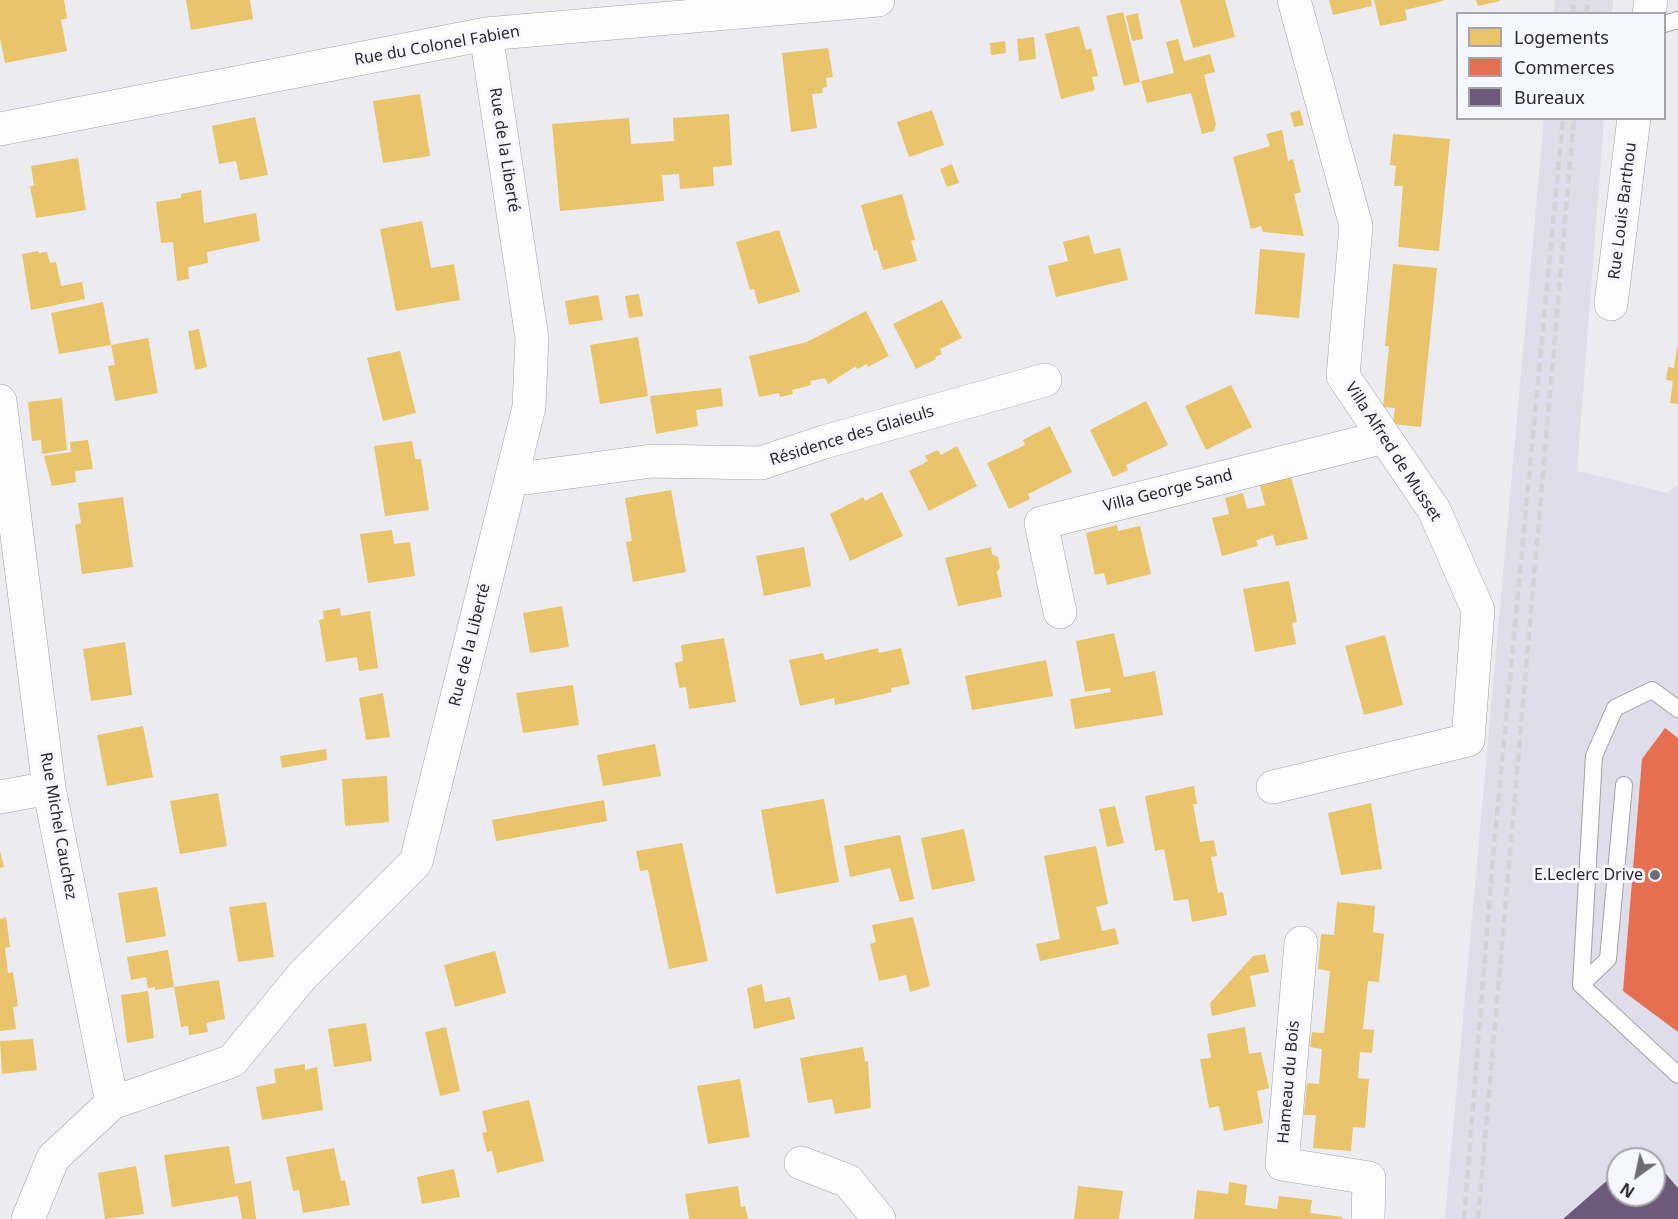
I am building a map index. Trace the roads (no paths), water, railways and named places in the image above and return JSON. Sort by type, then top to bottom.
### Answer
[{"type":"street","name":"Rue du Colonel Fabien","points":[[0,129],[486,34],[878,0]]},
{"type":"street","name":"Villa Alfred de Musset","points":[[1273,787],[1468,740],[1478,610],[1434,510],[1343,376],[1356,226],[1294,0]]},
{"type":"street","name":"Rue de la Liberté","points":[[112,1103],[232,1061],[302,976],[416,862],[529,407],[532,338],[486,34]]},
{"type":"street","name":"Rue Louis Barthou","points":[[1611,304],[1634,120]]},
{"type":"street","name":"Résidence des Glaieuls","points":[[511,480],[652,461],[761,463],[824,442],[1046,380]]},
{"type":"street","name":"Rue Michel Cauchez","points":[[0,401],[48,788],[112,1103]]},
{"type":"street","name":"Villa George Sand","points":[[1060,612],[1041,523],[1384,437]]},
{"type":"street","points":[[0,797],[48,788]]},
{"type":"street","name":"Hameau du Bois","points":[[1301,943],[1282,1164],[1370,1178],[1368,1219]]},
{"type":"street","points":[[28,1219],[53,1158],[112,1103]]},
{"type":"street","points":[[801,1162],[848,1181],[879,1219]]},
{"type":"lane","points":[[1581,985],[1594,756],[1615,708],[1652,690],[1678,709]]},
{"type":"lane","points":[[1581,985],[1608,959],[1624,785]]},
{"type":"lane","points":[[1581,985],[1678,1075]]},
{"type":"railway","points":[[1573,12],[1574,0]]},
{"type":"railway","points":[[1586,12],[1588,0]]},
{"type":"railway","points":[[1464,1219],[1492,868],[1563,120]]},
{"type":"railway","points":[[1478,1219],[1574,120]]},
{"type":"place","name":"E.Leclerc Drive","points":[[1655,875]]}]
